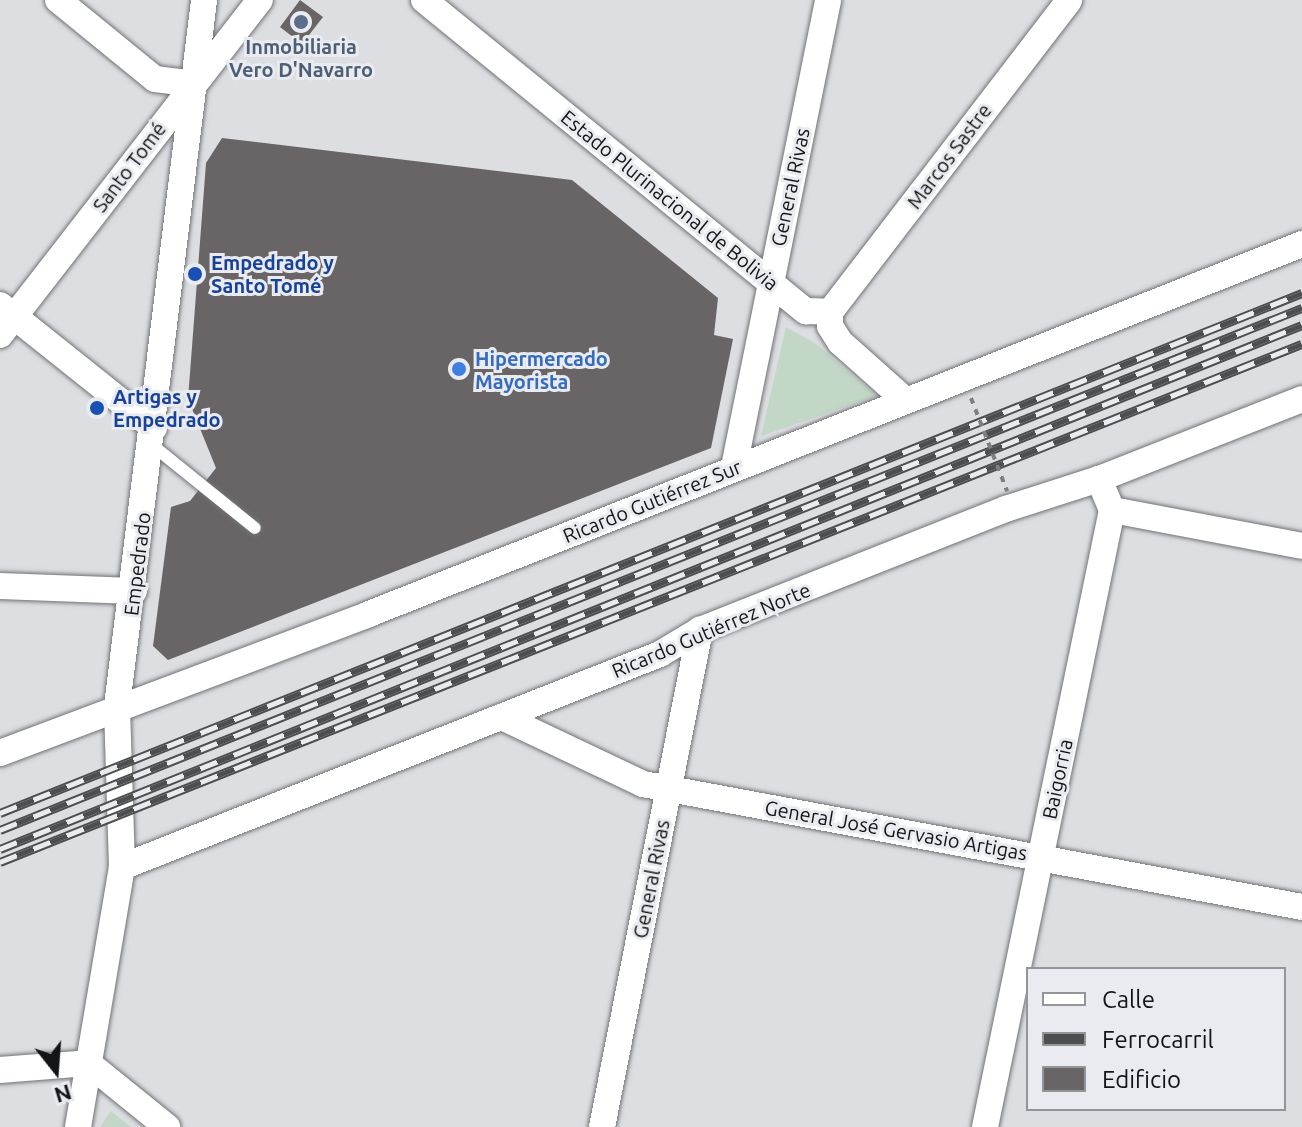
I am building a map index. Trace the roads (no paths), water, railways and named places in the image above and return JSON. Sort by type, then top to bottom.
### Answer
[{"type":"street","points":[[58,0],[155,79],[193,84]]},
{"type":"street","name":"Empedrado","points":[[78,1127],[122,867],[117,706],[134,591],[204,0]]},
{"type":"street","name":"Santo Tomé","points":[[5,319],[260,0]]},
{"type":"street","name":"Estado Plurinacional de Bolivia","points":[[424,0],[806,311],[830,312]]},
{"type":"street","name":"Marcos Sastre","points":[[830,312],[1069,0]]},
{"type":"street","name":"General Rivas","points":[[734,467],[826,1]]},
{"type":"street","name":"Ricardo Gutiérrez Sur","points":[[0,753],[117,706],[369,614],[904,399],[1302,244]]},
{"type":"street","points":[[830,312],[830,326],[840,342],[904,399]]},
{"type":"street","points":[[5,319],[153,436]]},
{"type":"street","name":"Ricardo Gutiérrez Norte","points":[[122,867],[660,654],[700,630],[1006,509],[1099,479],[1302,399]]},
{"type":"street","points":[[1099,479],[1112,510],[1302,546]]},
{"type":"street","name":"Baigorria","points":[[985,1127],[1112,510]]},
{"type":"street","points":[[0,586],[134,591]]},
{"type":"street","name":"General Rivas","points":[[602,1127],[700,630]]},
{"type":"street","name":"General José Gervasio Artigas","points":[[502,717],[643,784],[1302,907]]},
{"type":"street","points":[[0,1070],[88,1063],[167,1127]]},
{"type":"lane","points":[[153,436],[255,528]]},
{"type":"railway","points":[[0,813],[1302,293]]},
{"type":"railway","points":[[0,830],[1302,308]]},
{"type":"railway","points":[[0,849],[1302,325]]},
{"type":"railway","points":[[0,862],[1302,344]]},
{"type":"place","name":"Inmobiliaria Vero D'Navarro","points":[[301,22]]},
{"type":"place","name":"Empedrado y Santo Tomé","points":[[195,274]]},
{"type":"place","name":"Hipermercado Mayorista","points":[[459,369]]},
{"type":"place","name":"Artigas y Empedrado","points":[[97,408]]}]
